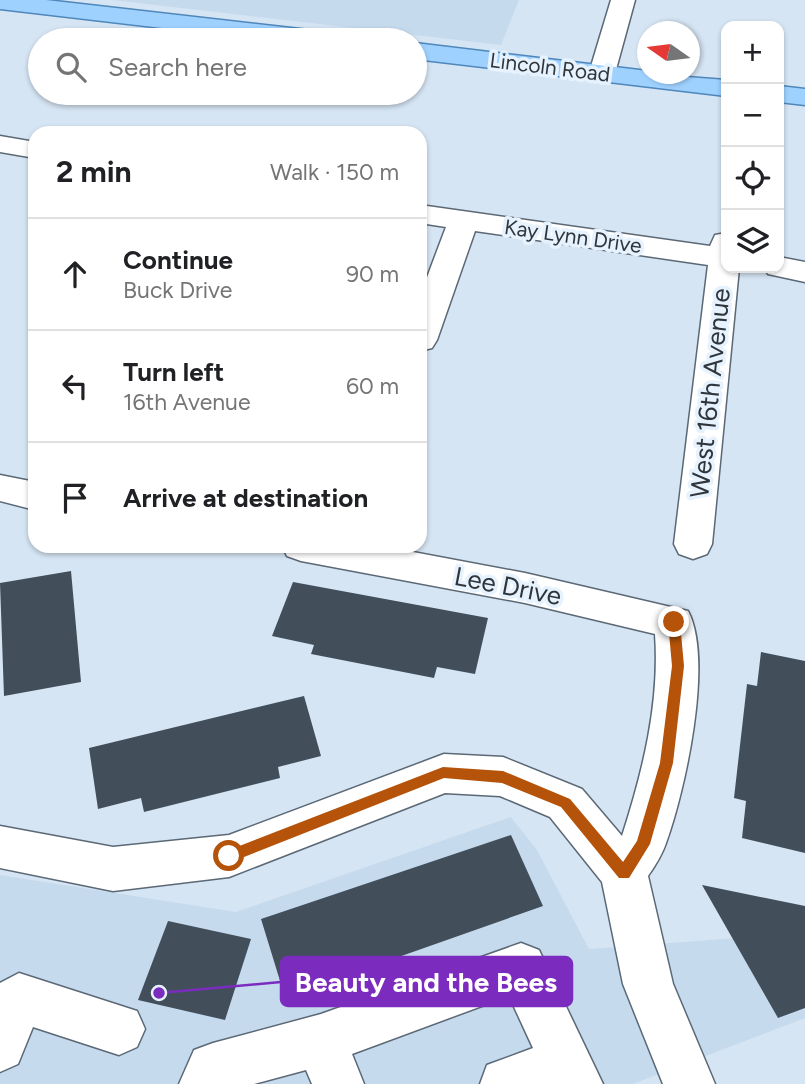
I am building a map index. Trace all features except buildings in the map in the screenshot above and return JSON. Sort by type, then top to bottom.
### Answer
[{"type":"main road","points":[[0,2],[224,28]]},
{"type":"main road","name":"Lincoln Road","points":[[427,52],[721,87]]},
{"type":"main road","points":[[784,95],[805,97]]},
{"type":"street","points":[[603,73],[622,0]]},
{"type":"street","points":[[0,144],[28,149]]},
{"type":"street","name":"Kay Lynn Drive","points":[[427,215],[721,252]]},
{"type":"street","points":[[427,320],[463,220]]},
{"type":"street","points":[[784,268],[805,272]]},
{"type":"street","name":"West 16th Avenue","points":[[694,544],[723,273]]},
{"type":"street","points":[[0,488],[28,494]]},
{"type":"street","name":"Lee Drive","points":[[338,553],[525,588],[674,622],[678,666],[666,763],[643,844],[624,873]]},
{"type":"street","points":[[0,847],[113,869],[229,856],[443,772],[503,777],[566,803],[624,873],[649,984],[688,1084]]},
{"type":"street","points":[[205,1084],[213,1069],[329,1062],[521,967],[572,1073],[506,1084]]},
{"type":"street","points":[[0,1046],[19,998],[119,1029]]},
{"type":"shaded area","points":[[112,0],[519,0],[501,45],[427,36],[427,28],[354,28]]},
{"type":"shaded area","points":[[511,817],[537,850],[589,949],[805,933],[805,1018],[633,1084],[0,1084],[0,875],[236,912]]},
{"type":"place","name":"Beauty and the Bees","points":[[159,993]]},
{"type":"route","points":[[229,856],[443,772],[503,777],[566,803],[624,873],[643,844],[666,763],[678,666],[674,622]]}]
